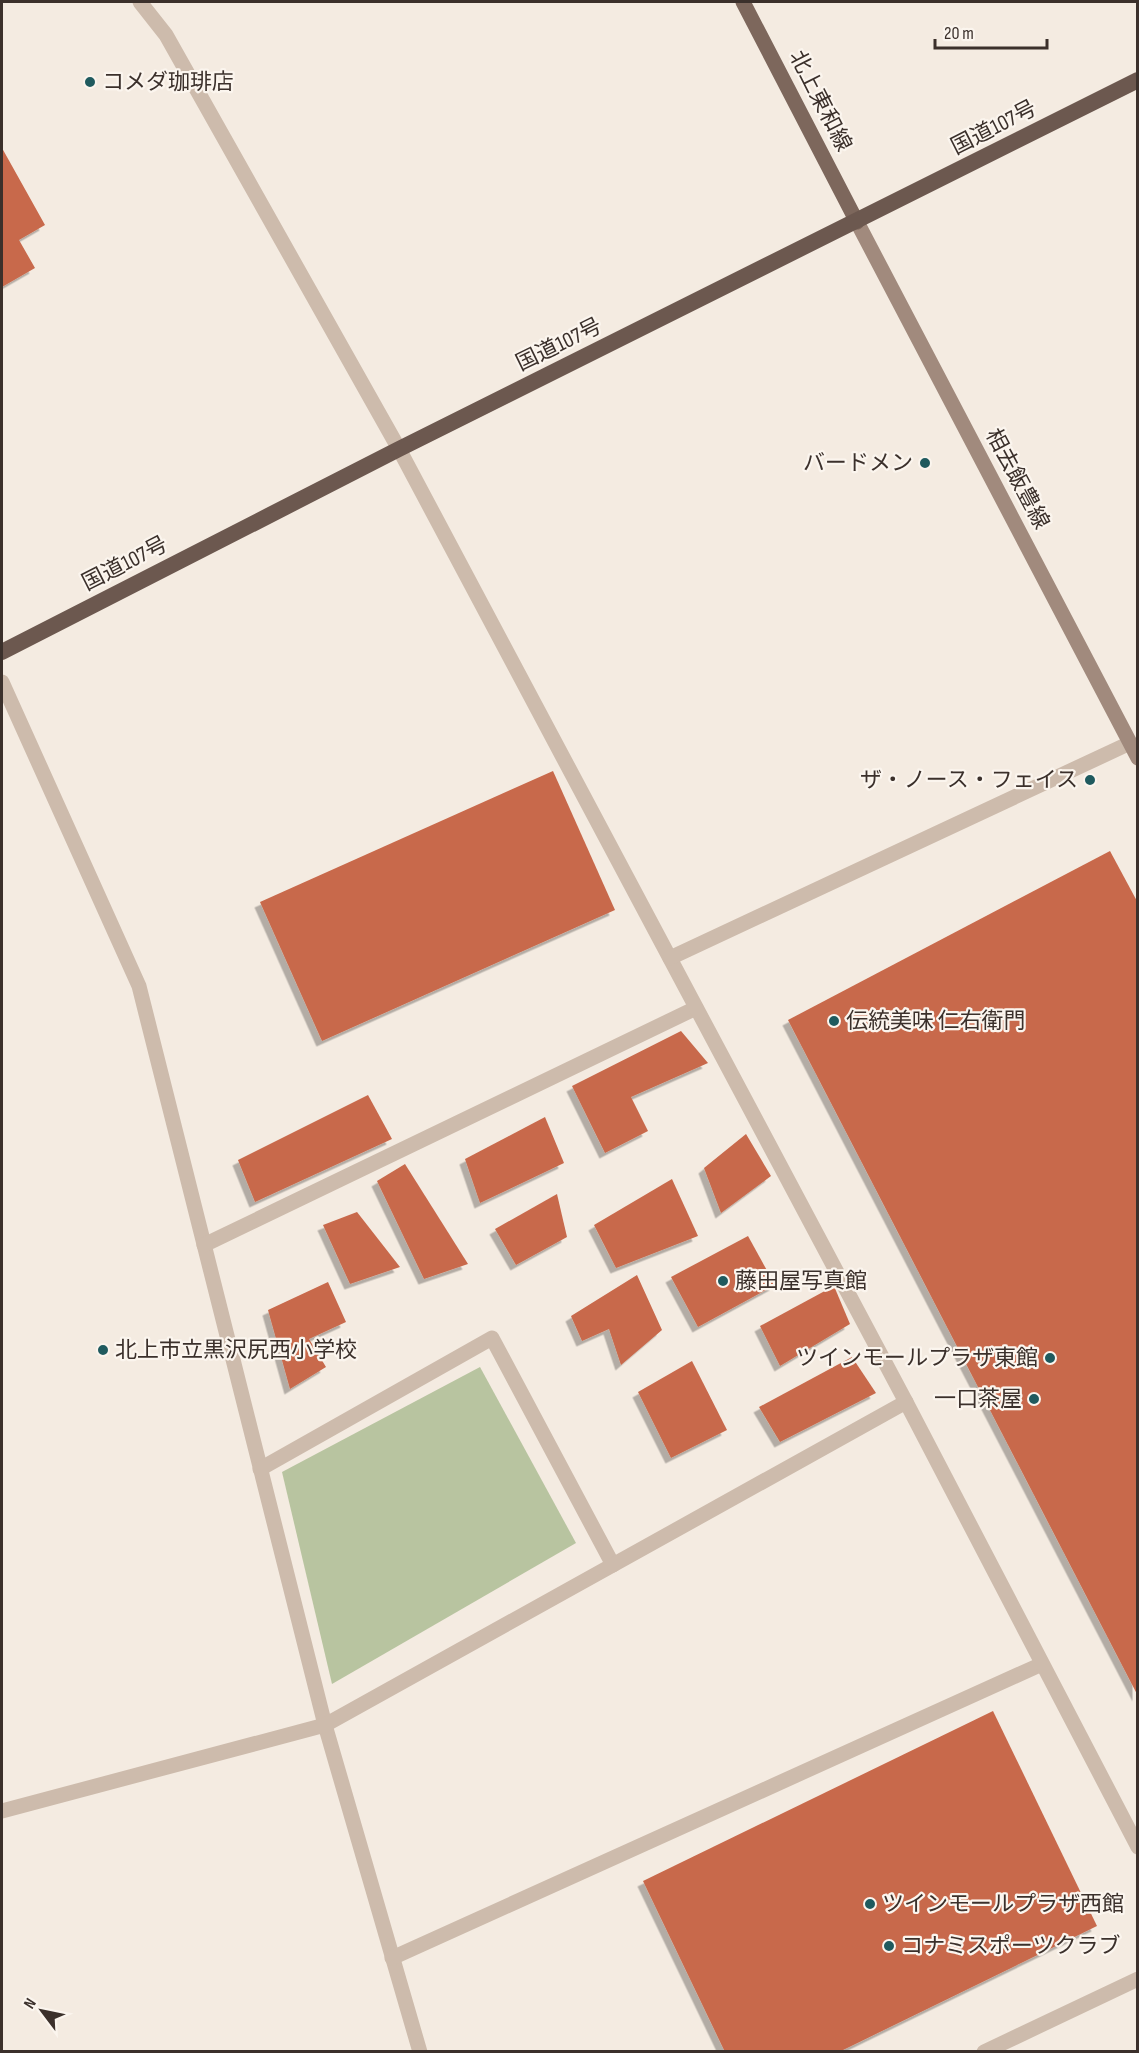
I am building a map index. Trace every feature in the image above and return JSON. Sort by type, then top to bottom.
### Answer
[{"type":"highway","name":"国道107号","points":[[2,652],[399,449],[1137,80]]},
{"type":"main road","name":"北上東和線","points":[[743,2],[857,222]]},
{"type":"main road","name":"相去飯豊線","points":[[857,222],[1137,758]]},
{"type":"street","points":[[140,2],[166,35],[399,449],[906,1402],[1137,1847]]},
{"type":"street","points":[[2,682],[139,986],[325,1725],[420,2052]]},
{"type":"street","points":[[670,958],[1130,743]]},
{"type":"street","points":[[204,1245],[696,1008]]},
{"type":"street","points":[[260,1469],[492,1338],[613,1565]]},
{"type":"street","points":[[2,1811],[325,1725],[906,1402]]},
{"type":"street","points":[[393,1958],[1042,1664]]},
{"type":"street","points":[[984,2052],[1137,1979]]},
{"type":"green space","points":[[480,1367],[576,1543],[332,1684],[282,1472]]},
{"type":"building","points":[[2,148],[45,225],[19,240],[35,268],[2,287]]},
{"type":"building","points":[[553,771],[615,910],[322,1041],[260,902]]},
{"type":"building","name":"ツインモールプラザ東館","points":[[1110,851],[1138,903],[1138,1696],[788,1020]]},
{"type":"building","points":[[681,1031],[708,1063],[631,1097],[648,1131],[605,1153],[572,1086]]},
{"type":"building","points":[[368,1095],[392,1139],[255,1202],[238,1160]]},
{"type":"building","points":[[545,1117],[564,1163],[480,1203],[465,1159]]},
{"type":"building","points":[[746,1134],[771,1176],[721,1213],[704,1168]]},
{"type":"building","points":[[405,1164],[468,1264],[424,1279],[377,1181]]},
{"type":"building","points":[[672,1179],[698,1236],[616,1268],[594,1225]]},
{"type":"building","points":[[557,1194],[567,1237],[516,1265],[495,1229]]},
{"type":"building","points":[[357,1212],[400,1267],[350,1284],[323,1225]]},
{"type":"building","name":"藤田屋写真館","points":[[748,1236],[775,1285],[698,1327],[671,1277]]},
{"type":"building","points":[[637,1275],[662,1330],[621,1365],[609,1329],[582,1341],[571,1316]]},
{"type":"building","points":[[328,1282],[346,1322],[309,1339],[326,1367],[290,1389],[268,1310]]},
{"type":"building","points":[[834,1286],[850,1324],[780,1366],[760,1326]]},
{"type":"building","points":[[852,1357],[876,1393],[780,1442],[759,1407]]},
{"type":"building","points":[[692,1361],[727,1430],[671,1458],[638,1392]]},
{"type":"building","name":"ツインモールプラザ西館","points":[[993,1711],[1097,1926],[839,2052],[725,2052],[643,1881]]},
{"type":"place","name":"コメダ珈琲店","points":[[90,82]]},
{"type":"place","name":"バードメン","points":[[925,463]]},
{"type":"place","name":"ザ・ノース・フェイス","points":[[1090,780]]},
{"type":"place","name":"伝統美味 仁右衛門","points":[[834,1021]]},
{"type":"place","name":"藤田屋写真館","points":[[723,1281]]},
{"type":"place","name":"北上市立黒沢尻西小学校","points":[[103,1350]]},
{"type":"place","name":"ツインモールプラザ東館","points":[[1050,1358]]},
{"type":"place","name":"一口茶屋","points":[[1034,1399]]},
{"type":"place","name":"ツインモールプラザ西館","points":[[870,1904]]},
{"type":"place","name":"コナミスポーツクラブ","points":[[889,1946]]}]
